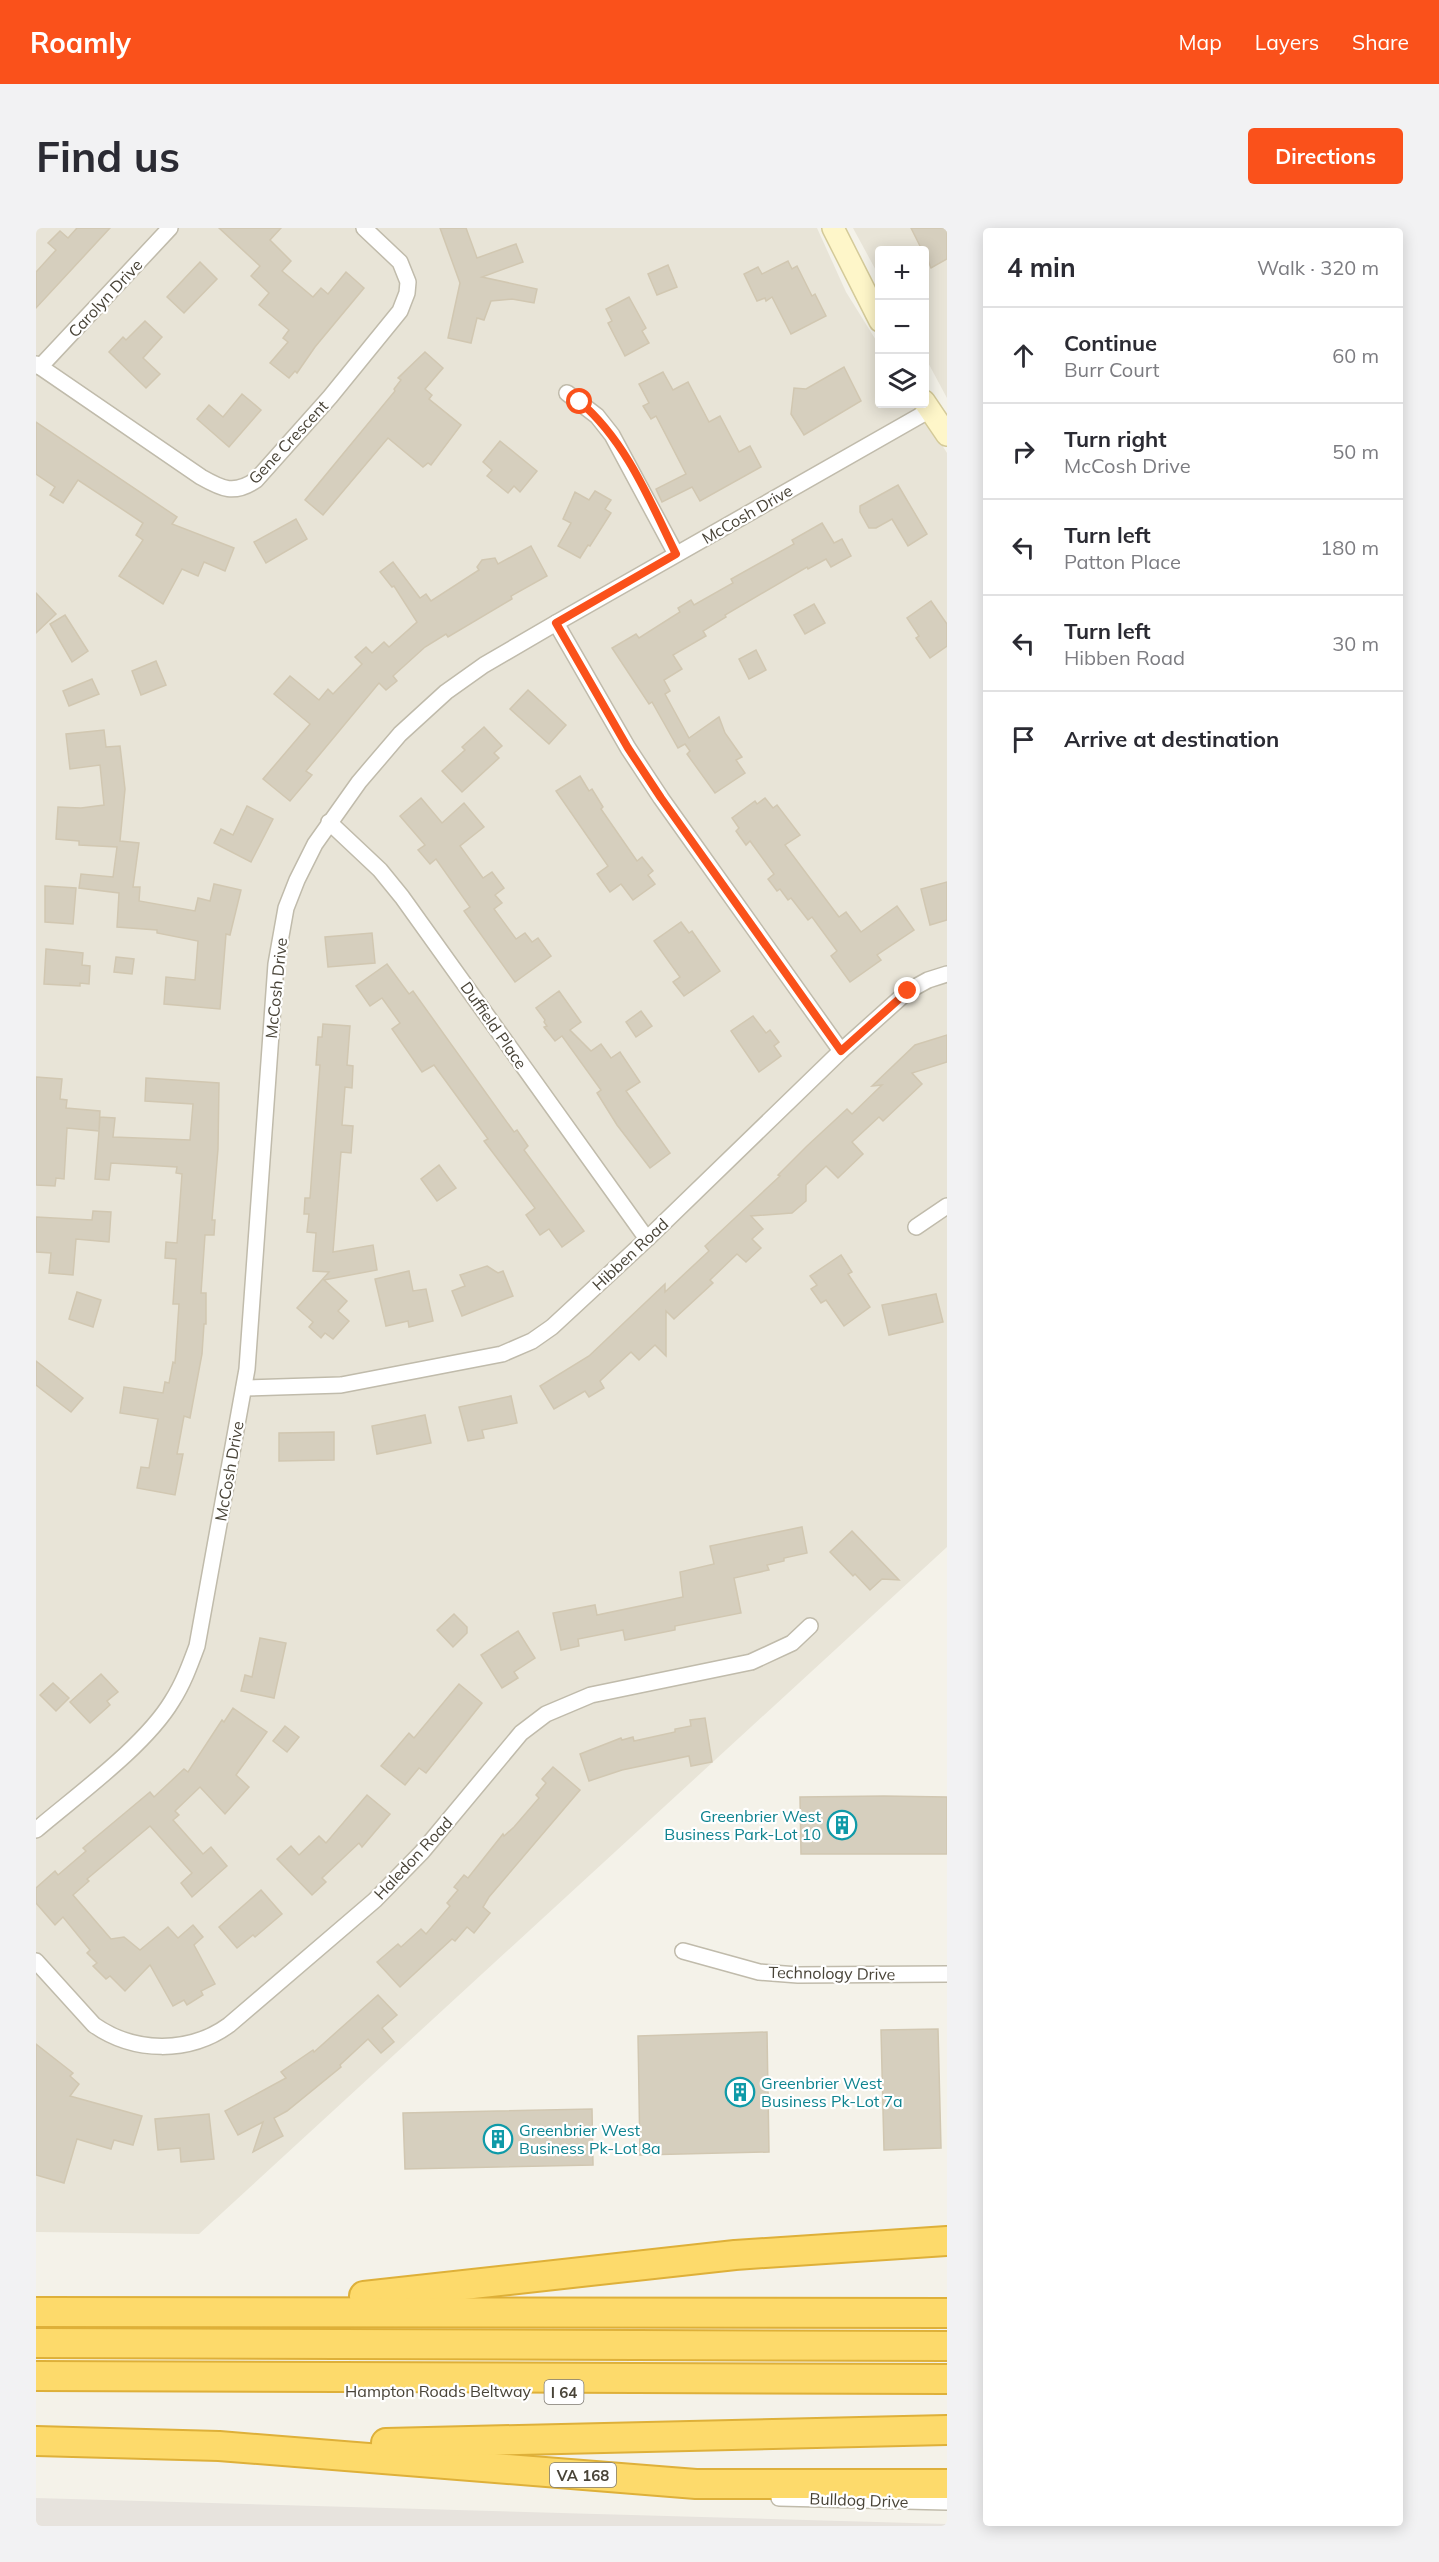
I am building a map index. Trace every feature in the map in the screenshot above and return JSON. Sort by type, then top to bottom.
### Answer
[{"type":"highway","points":[[224,2312],[735,2255],[947,2241]]},
{"type":"highway","points":[[36,2312],[947,2313]]},
{"type":"highway","points":[[36,2343],[947,2346]]},
{"type":"highway","points":[[36,2376],[947,2379]]},
{"type":"highway","name":"Hampton Roads Beltway","points":[[36,2389],[947,2394]]},
{"type":"highway","points":[[219,2446],[947,2430]]},
{"type":"highway","name":"VA 168","points":[[36,2441],[219,2446],[696,2484],[947,2484]]},
{"type":"street","name":"Carolyn Drive","points":[[38,366],[170,228]]},
{"type":"street","name":"Gene Crescent","points":[[38,366],[201,477],[223,488],[237,490],[245,487],[256,480],[330,397],[400,310],[407,293],[408,282],[404,268],[392,253],[364,228]]},
{"type":"street","points":[[833,228],[875,313]]},
{"type":"street","points":[[567,393],[597,416],[612,435],[676,554]]},
{"type":"street","name":"McCosh Drive","points":[[36,1830],[156,1724],[172,1702],[185,1677],[196,1646],[244,1388],[259,1224],[276,964],[286,908],[315,844],[359,782],[417,717],[446,692],[484,665],[922,408]]},
{"type":"street","points":[[929,408],[947,435]]},
{"type":"street","points":[[556,623],[628,748],[661,798],[841,1051]]},
{"type":"street","name":"Duffield Place","points":[[329,822],[380,870],[402,897],[647,1239]]},
{"type":"street","name":"Hibben Road","points":[[244,1388],[341,1385],[502,1354],[532,1341],[552,1327],[647,1239],[841,1051],[908,991],[928,980],[947,974]]},
{"type":"street","points":[[916,1227],[947,1206]]},
{"type":"street","name":"Haledon Road","points":[[36,1961],[102,2031],[128,2042],[152,2046],[165,2047],[202,2040],[229,2025],[375,1900],[422,1852],[521,1733],[546,1714],[591,1695],[751,1662],[792,1643],[810,1626]]},
{"type":"street","name":"Technology Drive","points":[[683,1951],[759,1971],[798,1975],[947,1974]]},
{"type":"street","name":"Bulldog Drive","points":[[770,2498],[947,2502]]},
{"type":"shaded area","points":[[36,228],[817,228],[846,292],[875,339],[875,408],[919,408],[947,453],[947,1547],[199,2234],[36,2232]]},
{"type":"shaded area","points":[[853,228],[947,228],[947,398],[929,364],[929,246],[875,246],[875,269]]},
{"type":"shaded area","points":[[36,2498],[947,2524],[947,2526],[36,2526]]},
{"type":"building","points":[[77,228],[110,228],[36,308],[36,272],[56,250],[48,243],[60,231],[68,238]]},
{"type":"building","points":[[219,228],[281,228],[270,240],[291,261],[282,271],[313,297],[321,288],[328,294],[346,272],[364,288],[315,347],[297,373],[295,371],[289,378],[270,363],[288,342],[283,338],[289,330],[259,305],[269,293],[251,276],[260,266]]},
{"type":"building","points":[[440,228],[466,228],[477,258],[516,244],[523,262],[482,277],[537,289],[534,303],[512,299],[491,301],[484,320],[477,318],[471,343],[448,338],[460,283]]},
{"type":"building","points":[[911,228],[947,228],[947,259],[931,268],[929,246],[920,246]]},
{"type":"building","points":[[788,261],[792,269],[797,266],[812,296],[815,294],[826,316],[791,334],[772,297],[766,301],[765,298],[757,301],[744,274],[758,267],[762,274]]},
{"type":"building","points":[[200,262],[217,279],[184,313],[167,297]]},
{"type":"building","points":[[668,265],[677,287],[657,295],[648,274]]},
{"type":"building","points":[[629,297],[646,328],[642,331],[649,343],[625,356],[608,323],[612,321],[606,309]]},
{"type":"building","points":[[145,321],[162,337],[143,358],[160,374],[146,388],[109,352],[123,337],[126,340]]},
{"type":"building","points":[[425,352],[443,368],[425,389],[432,395],[429,399],[461,425],[431,465],[428,463],[423,467],[388,438],[323,515],[305,500],[395,391],[394,389],[401,380],[398,378]]},
{"type":"building","points":[[844,367],[861,401],[804,435],[791,414],[794,388],[806,389]]},
{"type":"building","points":[[663,372],[673,390],[688,382],[709,422],[720,416],[739,452],[750,446],[761,467],[700,501],[692,487],[662,502],[656,489],[686,474],[656,416],[651,419],[643,406],[649,403],[639,384]]},
{"type":"building","points":[[242,394],[261,410],[229,447],[197,419],[209,405],[223,417]]},
{"type":"building","points":[[36,422],[177,517],[172,524],[234,548],[225,571],[204,562],[198,576],[182,569],[163,604],[119,576],[143,540],[136,535],[143,523],[78,480],[63,503],[50,495],[55,487],[36,474]]},
{"type":"building","points":[[500,441],[537,471],[520,492],[514,486],[508,493],[487,476],[492,470],[483,462]]},
{"type":"building","points":[[898,485],[927,534],[908,546],[892,519],[876,528],[869,528],[860,512],[860,506]]},
{"type":"building","points":[[595,491],[611,500],[605,509],[611,513],[580,558],[558,546],[571,523],[563,519],[575,492],[589,500]]},
{"type":"building","points":[[296,519],[307,539],[266,563],[254,542]]},
{"type":"building","points":[[822,523],[834,543],[842,539],[851,556],[831,567],[826,559],[808,569],[807,567],[725,615],[726,617],[703,631],[706,636],[673,655],[682,669],[664,680],[670,691],[665,694],[689,738],[719,717],[725,733],[742,757],[736,760],[745,773],[715,793],[687,754],[690,751],[685,744],[678,748],[652,702],[649,704],[612,648],[636,634],[639,638],[680,612],[678,608],[691,600],[694,605],[733,583],[731,579],[794,544],[792,540]]},
{"type":"building","points":[[531,546],[547,576],[511,596],[512,599],[448,637],[446,634],[425,647],[393,676],[397,681],[386,690],[379,683],[306,771],[312,775],[290,801],[263,779],[310,724],[274,694],[290,676],[319,700],[328,689],[333,694],[362,664],[355,657],[366,647],[372,653],[384,642],[389,647],[417,622],[394,586],[392,587],[380,572],[393,562],[420,598],[426,594],[431,601],[479,570],[477,567],[482,560],[495,558],[498,564]]},
{"type":"building","points":[[36,593],[56,614],[36,633]]},
{"type":"building","points":[[931,601],[947,624],[947,646],[930,658],[916,638],[919,636],[907,618]]},
{"type":"building","points":[[814,604],[825,623],[805,634],[794,615]]},
{"type":"building","points":[[65,615],[88,651],[72,662],[50,624]]},
{"type":"building","points":[[756,650],[766,670],[749,679],[739,659]]},
{"type":"building","points":[[156,661],[166,685],[141,695],[132,671]]},
{"type":"building","points":[[92,679],[99,694],[69,706],[63,691]]},
{"type":"building","points":[[528,690],[566,725],[549,744],[510,709]]},
{"type":"building","points":[[484,727],[502,746],[494,753],[499,758],[462,792],[442,771],[465,750],[462,747]]},
{"type":"building","points":[[104,730],[106,747],[120,746],[125,789],[120,841],[139,843],[133,887],[140,887],[139,901],[195,911],[198,898],[210,901],[214,884],[241,890],[230,935],[226,934],[220,1009],[164,1004],[166,977],[195,980],[198,941],[157,933],[157,930],[117,927],[119,893],[79,888],[81,874],[113,877],[117,847],[79,845],[79,841],[56,839],[58,807],[81,808],[104,805],[100,765],[70,769],[66,734]]},
{"type":"building","points":[[580,776],[589,791],[592,789],[603,807],[601,809],[637,861],[642,857],[653,871],[648,875],[655,884],[633,900],[621,884],[610,892],[597,874],[608,866],[556,791]]},
{"type":"building","points":[[421,798],[442,823],[464,803],[484,827],[460,846],[483,878],[492,872],[504,888],[495,895],[502,903],[494,909],[516,939],[525,933],[532,942],[538,938],[551,956],[515,982],[464,911],[470,907],[436,859],[430,864],[418,850],[425,845],[400,816]]},
{"type":"building","points":[[765,798],[773,808],[777,805],[800,835],[785,845],[839,917],[846,912],[861,932],[897,906],[914,930],[877,955],[881,960],[850,982],[831,956],[837,951],[812,917],[808,920],[791,898],[788,900],[780,889],[777,891],[768,879],[774,874],[750,841],[746,845],[736,831],[739,828],[732,818],[755,801],[757,804]]},
{"type":"building","points":[[247,806],[273,819],[251,862],[214,843],[221,829],[233,835]]},
{"type":"building","points":[[947,882],[947,920],[930,925],[921,889]]},
{"type":"building","points":[[45,886],[76,888],[73,924],[45,922]]},
{"type":"building","points":[[681,922],[689,933],[692,931],[720,971],[684,996],[673,982],[680,977],[654,941]]},
{"type":"building","points":[[372,933],[375,963],[328,967],[325,937]]},
{"type":"building","points":[[46,949],[83,953],[82,965],[90,966],[89,984],[80,983],[80,986],[44,984]]},
{"type":"building","points":[[116,957],[134,959],[132,974],[114,972]]},
{"type":"building","points":[[387,964],[409,994],[413,991],[514,1132],[517,1130],[528,1146],[524,1150],[584,1231],[562,1247],[549,1229],[540,1235],[526,1215],[535,1208],[484,1141],[488,1139],[434,1065],[422,1072],[392,1029],[400,1023],[382,998],[370,1006],[356,986]]},
{"type":"building","points":[[559,991],[581,1022],[570,1030],[591,1051],[601,1044],[611,1058],[620,1052],[640,1082],[626,1091],[670,1153],[650,1168],[617,1125],[597,1093],[601,1090],[562,1036],[555,1041],[544,1027],[547,1026],[545,1020],[536,1008]]},
{"type":"building","points":[[641,1011],[652,1026],[636,1037],[626,1022]]},
{"type":"building","points":[[753,1016],[766,1033],[770,1030],[779,1042],[774,1046],[781,1056],[759,1072],[731,1031]]},
{"type":"building","points":[[323,1024],[350,1026],[347,1065],[353,1066],[352,1088],[345,1087],[342,1125],[353,1126],[351,1153],[341,1152],[333,1252],[373,1245],[377,1270],[324,1280],[347,1301],[338,1311],[349,1321],[333,1339],[325,1333],[321,1338],[309,1327],[313,1322],[297,1308],[329,1272],[313,1271],[316,1233],[307,1232],[309,1214],[304,1214],[305,1198],[310,1198],[320,1065],[316,1065],[318,1037],[322,1037]]},
{"type":"building","points":[[947,1035],[947,1062],[912,1073],[922,1084],[883,1121],[879,1117],[852,1142],[863,1154],[838,1178],[826,1166],[806,1185],[806,1201],[792,1213],[751,1216],[763,1229],[752,1239],[761,1248],[746,1262],[737,1254],[710,1280],[713,1283],[674,1319],[666,1311],[666,1356],[655,1345],[639,1360],[631,1352],[600,1381],[604,1388],[589,1397],[585,1391],[554,1409],[540,1386],[589,1356],[665,1284],[665,1292],[709,1251],[705,1246],[780,1176],[778,1175],[807,1146],[847,1109],[852,1114],[882,1085],[872,1086],[915,1045]]},
{"type":"building","points":[[36,1077],[62,1079],[60,1099],[67,1100],[66,1108],[100,1111],[99,1130],[100,1117],[115,1118],[113,1137],[190,1140],[193,1104],[145,1101],[146,1078],[219,1083],[218,1149],[212,1220],[215,1220],[214,1235],[205,1235],[201,1293],[206,1293],[206,1324],[204,1324],[202,1354],[190,1418],[184,1416],[177,1454],[183,1454],[175,1495],[137,1488],[141,1467],[149,1468],[158,1419],[120,1413],[124,1387],[163,1393],[165,1382],[169,1383],[173,1362],[175,1363],[179,1304],[173,1304],[176,1259],[165,1258],[166,1242],[177,1243],[182,1174],[176,1173],[177,1167],[111,1163],[109,1180],[95,1179],[99,1131],[67,1128],[64,1179],[56,1178],[55,1186],[36,1185]]},
{"type":"building","points":[[439,1165],[456,1188],[437,1201],[421,1179]]},
{"type":"building","points":[[93,1211],[111,1212],[109,1242],[76,1239],[73,1275],[49,1273],[51,1253],[36,1252],[36,1217],[92,1220]]},
{"type":"building","points":[[841,1255],[852,1272],[848,1274],[870,1307],[844,1326],[826,1300],[821,1303],[811,1289],[817,1285],[810,1276]]},
{"type":"building","points":[[487,1266],[498,1273],[503,1271],[513,1296],[462,1316],[452,1291],[465,1286],[460,1275]]},
{"type":"building","points":[[409,1271],[413,1291],[426,1289],[433,1321],[409,1327],[408,1321],[386,1326],[375,1279]]},
{"type":"building","points":[[77,1292],[101,1300],[93,1327],[69,1319]]},
{"type":"building","points":[[936,1294],[943,1322],[889,1335],[882,1305]]},
{"type":"building","points":[[36,1361],[83,1398],[71,1412],[36,1385]]},
{"type":"building","points":[[511,1396],[517,1423],[482,1430],[484,1438],[468,1441],[459,1407]]},
{"type":"building","points":[[425,1415],[431,1443],[377,1454],[372,1426]]},
{"type":"building","points":[[334,1432],[334,1460],[279,1461],[279,1433]]},
{"type":"building","points":[[802,1527],[807,1553],[784,1558],[784,1561],[767,1565],[769,1570],[734,1578],[741,1613],[675,1626],[675,1630],[625,1640],[623,1630],[578,1639],[579,1646],[561,1650],[553,1613],[595,1605],[597,1615],[683,1597],[680,1572],[714,1564],[710,1546]]},
{"type":"building","points":[[852,1531],[899,1580],[882,1579],[870,1590],[855,1574],[853,1576],[830,1552]]},
{"type":"building","points":[[454,1614],[467,1627],[467,1633],[453,1647],[437,1630]]},
{"type":"building","points":[[518,1631],[535,1658],[514,1672],[518,1678],[502,1688],[481,1655]]},
{"type":"building","points":[[260,1638],[286,1643],[274,1698],[241,1691],[245,1675],[252,1677]]},
{"type":"building","points":[[101,1674],[118,1692],[107,1701],[110,1705],[90,1723],[70,1702]]},
{"type":"building","points":[[53,1683],[69,1698],[56,1711],[40,1695]]},
{"type":"building","points":[[459,1684],[482,1703],[426,1773],[419,1768],[405,1785],[381,1766],[409,1733],[414,1738]]},
{"type":"building","points":[[233,1708],[267,1732],[236,1775],[249,1787],[225,1814],[200,1787],[175,1811],[179,1815],[173,1820],[203,1854],[211,1847],[227,1866],[192,1897],[181,1883],[192,1873],[150,1826],[87,1879],[89,1881],[73,1895],[111,1939],[124,1937],[140,1950],[168,1927],[178,1938],[193,1925],[203,1937],[194,1945],[215,1984],[201,1991],[203,1995],[187,2005],[184,2000],[173,2006],[150,1965],[125,1991],[110,1976],[106,1979],[93,1966],[97,1963],[87,1953],[90,1950],[63,1917],[55,1925],[36,1903],[36,1888],[55,1871],[58,1875],[86,1851],[83,1848],[150,1792],[154,1797],[184,1769],[188,1772],[222,1720],[224,1722]]},
{"type":"building","points":[[705,1718],[712,1762],[691,1766],[689,1756],[622,1770],[589,1781],[580,1754],[621,1738],[622,1740],[633,1737],[634,1741],[675,1732],[675,1729],[691,1726],[690,1720]]},
{"type":"building","points":[[285,1726],[299,1737],[287,1752],[273,1741]]},
{"type":"building","points":[[553,1767],[580,1790],[489,1897],[483,1907],[490,1913],[474,1933],[467,1927],[455,1941],[452,1939],[400,1987],[377,1962],[398,1944],[401,1947],[421,1929],[426,1934],[450,1906],[447,1903],[458,1890],[454,1887],[464,1875],[468,1878],[503,1834],[504,1836],[514,1827],[539,1798],[536,1795],[546,1783],[542,1779]]},
{"type":"building","points":[[367,1795],[390,1814],[362,1847],[359,1843],[322,1878],[326,1882],[312,1895],[277,1859],[291,1846],[299,1855],[319,1836],[326,1843]]},
{"type":"building","points":[[800,1797],[947,1797],[947,1854],[801,1854]]},
{"type":"building","points":[[261,1890],[282,1914],[255,1937],[253,1935],[237,1948],[219,1927]]},
{"type":"building","points":[[378,1995],[397,2015],[382,2028],[394,2042],[381,2053],[368,2039],[340,2065],[341,2067],[287,2111],[274,2118],[283,2136],[253,2152],[263,2122],[238,2135],[225,2111],[286,2078],[281,2072],[313,2050],[314,2052]]},
{"type":"building","points":[[938,2029],[941,2148],[884,2150],[881,2030]]},
{"type":"building","points":[[767,2032],[769,2152],[640,2155],[638,2036]]},
{"type":"building","points":[[36,2044],[73,2073],[70,2076],[79,2084],[70,2096],[142,2116],[133,2145],[114,2140],[111,2149],[77,2139],[64,2183],[36,2175]]},
{"type":"building","name":"Greenbrier West Business Pk-Lot 8a","points":[[592,2109],[593,2165],[405,2169],[403,2113]]},
{"type":"building","points":[[209,2114],[214,2159],[181,2162],[180,2148],[158,2150],[155,2119]]},
{"type":"place","name":"Greenbrier West Business Park-Lot 10","points":[[842,1825]]},
{"type":"place","name":"Greenbrier West Business Pk-Lot 7a","points":[[740,2092]]},
{"type":"place","name":"Greenbrier West Business Pk-Lot 8a","points":[[498,2139]]},
{"type":"route","points":[[580,402],[597,416],[612,435],[650,501],[676,554],[556,623],[628,748],[661,798],[841,1051],[908,991]]}]
